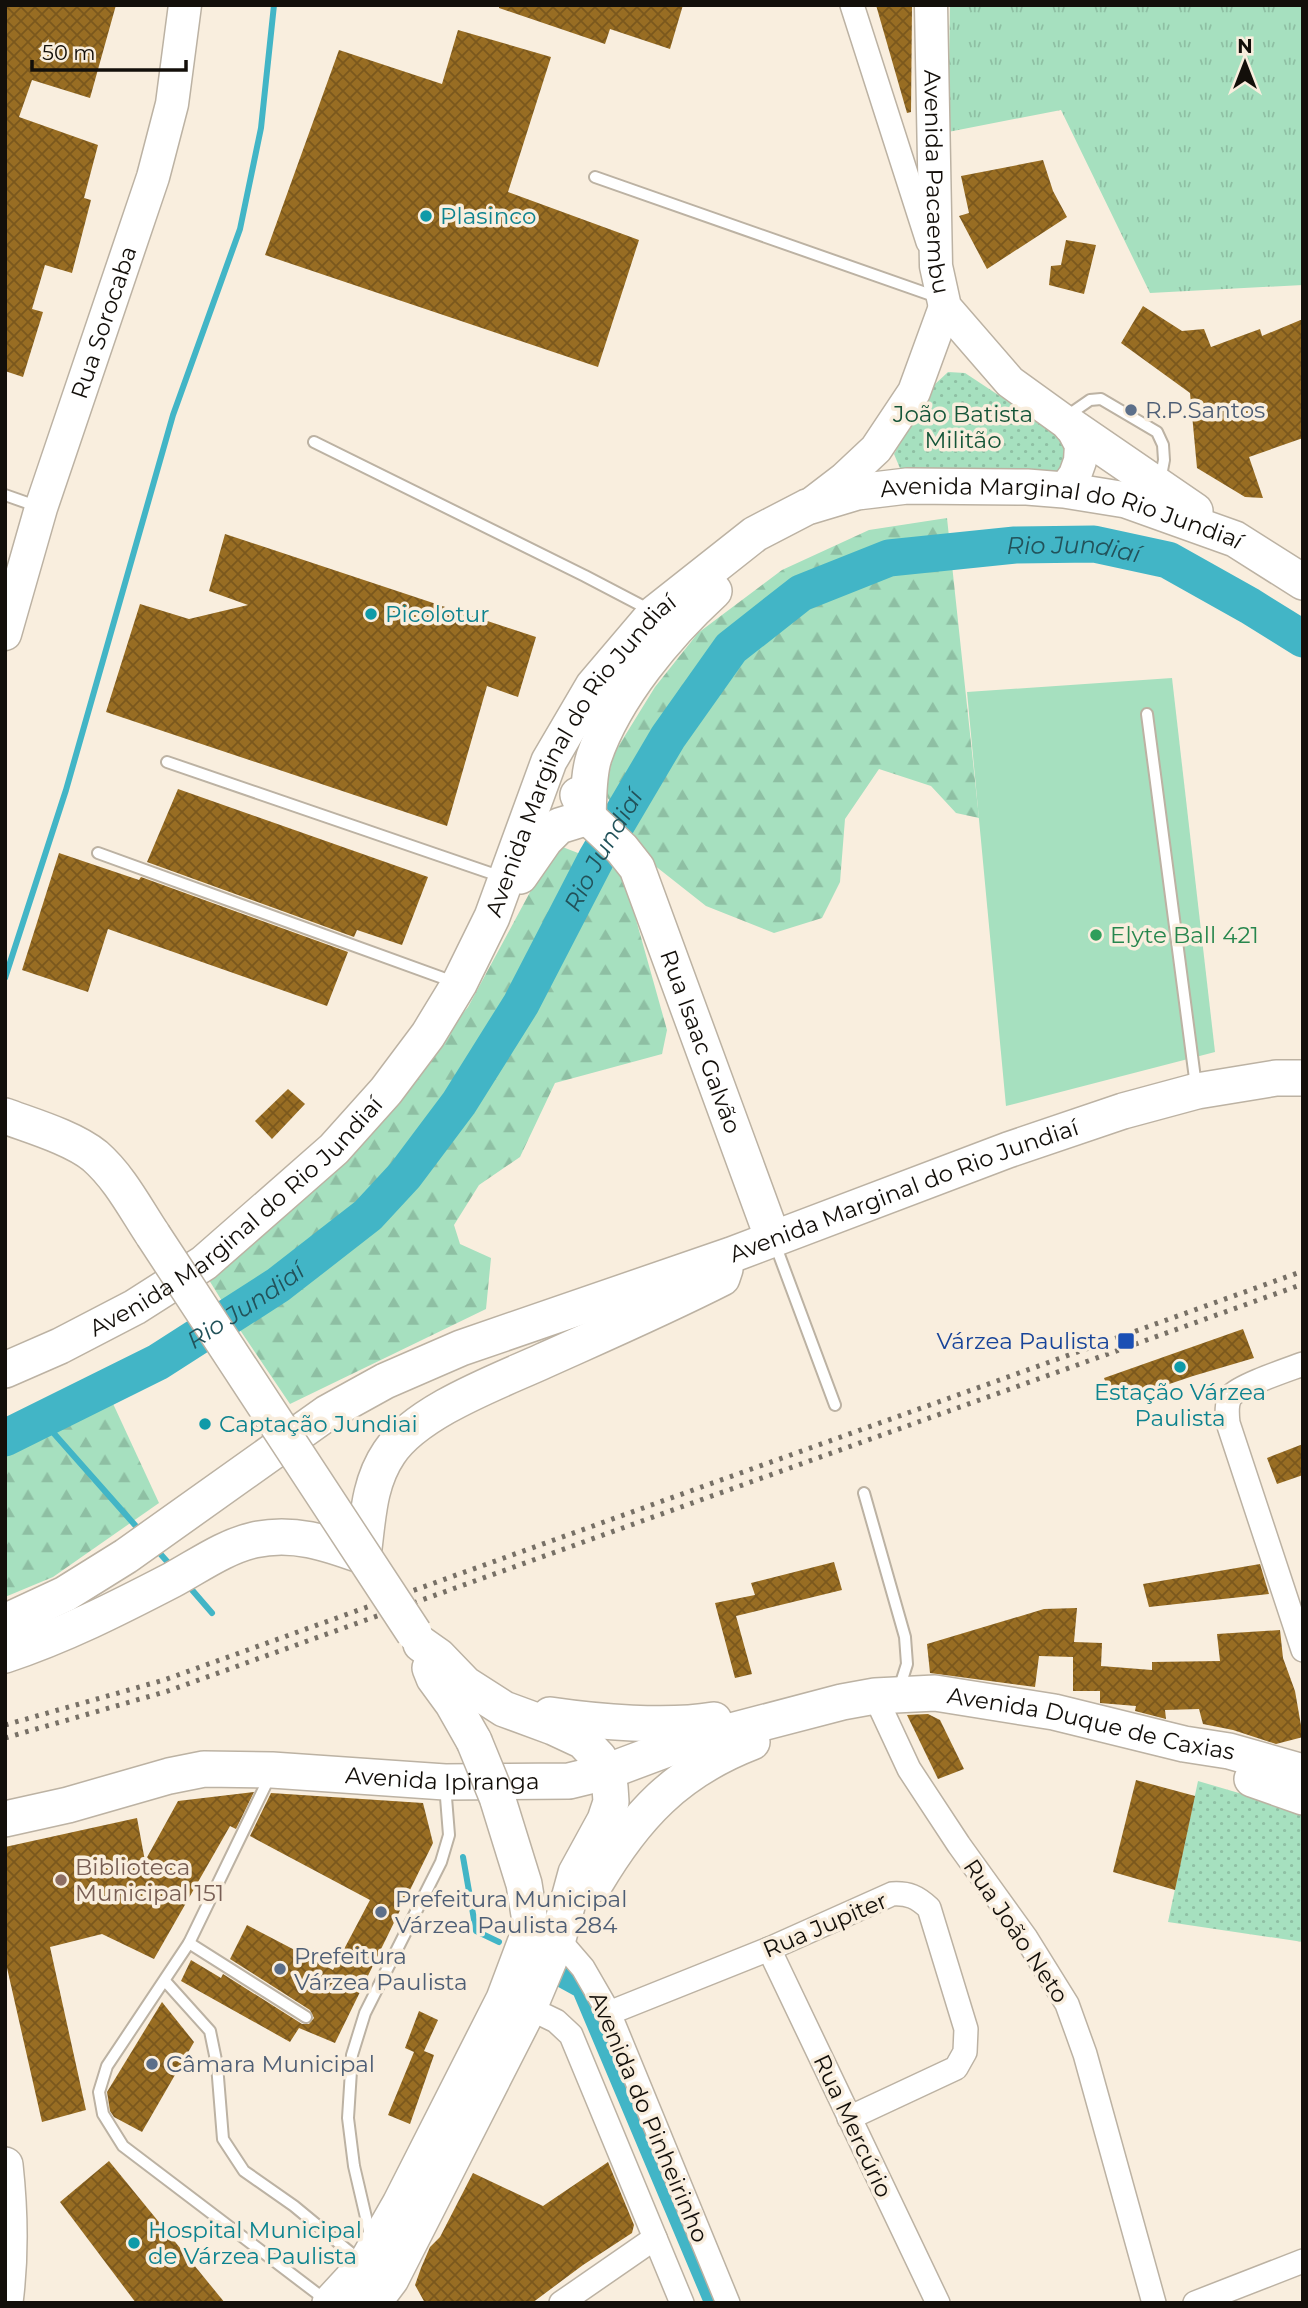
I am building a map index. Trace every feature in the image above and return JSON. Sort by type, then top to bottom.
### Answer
[{"type":"main road","name":"Rua Sorocaba","points":[[5,635],[41,508],[153,177],[172,104],[185,5]]},
{"type":"main road","name":"Avenida Pacaembu","points":[[932,5],[936,266],[944,303],[1010,382],[1066,423]]},
{"type":"main road","points":[[807,507],[845,479],[876,449],[914,392],[944,303]]},
{"type":"main road","points":[[1066,423],[1236,538]]},
{"type":"main road","points":[[492,917],[545,839],[559,826],[603,830],[593,760],[605,732],[623,700],[654,656],[687,616],[726,580],[772,547],[813,527],[860,513],[907,506],[1047,503],[1064,490],[1075,475],[1080,461],[1081,445],[1066,423]]},
{"type":"main road","name":"Avenida Marginal do Rio Jundiaí","points":[[5,1370],[60,1346],[135,1307],[204,1263],[334,1149],[386,1091],[428,1035],[459,984],[492,917],[549,761],[593,686],[655,613],[755,534],[807,507],[858,492],[907,486],[1064,490],[1126,500],[1236,538],[1303,582]]},
{"type":"main road","name":"Rua Isaac Galvão","points":[[593,686],[575,748],[572,768],[574,788],[603,830],[637,868],[773,1239]]},
{"type":"main road","name":"Avenida Marginal do Rio Jundiaí","points":[[5,1622],[65,1594],[116,1562],[327,1413],[385,1381],[461,1348],[731,1255],[1008,1150],[1123,1111],[1197,1091],[1276,1078],[1303,1078]]},
{"type":"main road","points":[[5,1115],[66,1140],[93,1155],[117,1179],[417,1639],[434,1678],[453,1704],[474,1741],[497,1797],[524,1884],[545,1933],[529,2008],[382,2280],[330,2303]]},
{"type":"main road","points":[[5,1135],[66,1140]]},
{"type":"main road","points":[[363,1556],[372,1488],[390,1451],[404,1435],[446,1406],[722,1278],[731,1255]]},
{"type":"main road","points":[[5,1655],[78,1628],[224,1550],[254,1540],[297,1537],[313,1539],[363,1556]]},
{"type":"main road","points":[[382,2280],[503,1998],[545,1933],[605,1820],[611,1802],[606,1772],[599,1758],[583,1741],[504,1709],[465,1684],[417,1639]]},
{"type":"main road","name":"Avenida Duque de Caxias","points":[[886,1696],[935,1693],[1054,1712],[1184,1744],[1228,1751],[1303,1772]]},
{"type":"main road","name":"Avenida Ipiranga","points":[[5,1819],[204,1769],[272,1770],[445,1782],[569,1781],[606,1772],[678,1745],[835,1704],[886,1696]]},
{"type":"main road","points":[[504,1709],[583,1720],[696,1723],[813,1702],[835,1704]]},
{"type":"main road","points":[[545,1933],[587,1898],[613,1853],[636,1823],[671,1787],[721,1754],[821,1716],[835,1704]]},
{"type":"main road","points":[[1184,1744],[1223,1768],[1269,1787],[1303,1797]]},
{"type":"main road","points":[[524,1884],[553,1885],[613,1853]]},
{"type":"main road","points":[[5,2165],[10,2213],[9,2272],[5,2302]]},
{"type":"street","points":[[852,5],[936,266]]},
{"type":"street","points":[[1302,1643],[1228,1423],[1227,1409],[1230,1397],[1239,1390],[1303,1364]]},
{"type":"street","name":"Rua João Neto","points":[[886,1696],[909,1769],[959,1845],[1026,1938],[1067,2004],[1085,2054],[1154,2303]]},
{"type":"street","name":"Rua Jupiter","points":[[609,2013],[769,1949],[892,1894],[906,1893],[920,1899],[929,1908],[966,2029],[965,2052],[956,2068],[849,2118]]},
{"type":"street","name":"Avenida do Pinheirinho","points":[[545,1933],[583,1968],[609,2013],[728,2303]]},
{"type":"street","name":"Rua Mercúrio","points":[[769,1949],[938,2303]]},
{"type":"street","name":"Avenida do Pinheirinho","points":[[529,2008],[556,2021],[571,2035],[682,2303]]},
{"type":"street","points":[[561,2303],[655,2238]]},
{"type":"street","points":[[1195,2303],[1303,2261]]},
{"type":"lane","points":[[595,177],[944,303]]},
{"type":"lane","points":[[314,442],[655,613]]},
{"type":"lane","points":[[5,495],[41,508]]},
{"type":"lane","points":[[1147,714],[1197,1091]]},
{"type":"lane","points":[[167,762],[506,878]]},
{"type":"lane","points":[[98,853],[459,984]]},
{"type":"lane","points":[[773,1239],[835,1405]]},
{"type":"lane","points":[[864,1493],[905,1637],[907,1664],[886,1696]]},
{"type":"lane","points":[[272,1770],[189,1943],[107,2066],[99,2092],[103,2114],[123,2146],[330,2303]]},
{"type":"lane","points":[[382,2280],[354,2166],[348,2118],[352,2055],[365,2013],[441,1862],[449,1835],[445,1782]]},
{"type":"lane","points":[[189,1943],[306,2017]]},
{"type":"lane","points":[[165,1981],[210,2031],[217,2065],[223,2139],[244,2171],[294,2206],[382,2280]]},
{"type":"green space","points":[[950,5],[1303,5],[1303,285],[1150,293],[1061,110],[948,132]]},
{"type":"green space","name":"João Batista Militão","points":[[948,372],[965,373],[1067,443],[1065,467],[1059,479],[902,473],[894,454],[932,387]]},
{"type":"green space","points":[[947,518],[979,818],[956,813],[931,786],[879,769],[845,819],[840,882],[822,918],[774,933],[706,906],[654,865],[605,794],[613,755],[655,687],[698,633],[782,570],[869,530]]},
{"type":"green space","name":"Elyte Ball 421","points":[[1172,678],[1215,1052],[1006,1106],[967,692]]},
{"type":"green space","points":[[560,846],[578,853],[619,859],[667,1030],[662,1054],[555,1083],[520,1157],[479,1185],[454,1225],[460,1244],[491,1258],[486,1309],[290,1404],[209,1280],[334,1171],[468,1007],[536,881]]},
{"type":"green space","points":[[109,1395],[159,1503],[53,1577],[5,1597],[5,1446]]},
{"type":"green space","points":[[1198,1781],[1303,1812],[1303,1942],[1168,1922]]},
{"type":"building","points":[[5,5],[116,5],[90,98],[32,80],[19,117],[98,145],[84,198],[91,200],[72,273],[45,265],[32,309],[43,312],[23,377],[5,371]]},
{"type":"building","points":[[499,5],[683,5],[670,49],[610,29],[605,44],[499,8]]},
{"type":"building","points":[[876,5],[912,5],[911,112],[907,113]]},
{"type":"building","name":"Plasinco","points":[[458,30],[551,57],[508,192],[639,240],[598,367],[265,255],[339,50],[442,84]]},
{"type":"building","points":[[1043,160],[1053,191],[1067,217],[987,269],[959,216],[969,213],[961,176]]},
{"type":"building","points":[[1066,240],[1096,245],[1084,294],[1049,285],[1051,266],[1061,265]]},
{"type":"building","points":[[1143,306],[1182,331],[1204,329],[1211,347],[1260,329],[1262,336],[1303,319],[1303,438],[1249,457],[1263,498],[1245,497],[1197,468],[1190,393],[1121,343]]},
{"type":"building","points":[[225,534],[536,637],[518,697],[487,686],[447,826],[106,712],[140,604],[189,619],[248,605],[209,591]]},
{"type":"building","points":[[178,789],[428,877],[402,945],[357,930],[354,937],[147,862]]},
{"type":"building","points":[[59,853],[139,880],[141,877],[348,952],[327,1006],[108,929],[88,992],[22,970]]},
{"type":"building","points":[[288,1089],[305,1104],[272,1139],[255,1121]]},
{"type":"building","name":"Estação Várzea Paulista","points":[[1243,1329],[1254,1358],[1113,1403],[1104,1378]]},
{"type":"building","points":[[1303,1444],[1303,1475],[1277,1484],[1267,1458]]},
{"type":"building","points":[[834,1562],[842,1590],[736,1616],[752,1674],[735,1678],[715,1603],[755,1595],[751,1583]]},
{"type":"building","points":[[1260,1564],[1269,1594],[1149,1607],[1143,1584]]},
{"type":"building","points":[[1077,1608],[1074,1642],[1102,1643],[1101,1666],[1152,1670],[1152,1662],[1220,1661],[1217,1634],[1280,1630],[1283,1658],[1295,1691],[1303,1737],[1276,1744],[1233,1730],[1203,1724],[1199,1709],[1165,1710],[1166,1719],[1135,1711],[1136,1706],[1100,1703],[1100,1691],[1073,1691],[1073,1657],[1039,1656],[1035,1687],[930,1673],[927,1644],[1044,1609]]},
{"type":"building","points":[[928,1714],[940,1720],[964,1769],[938,1779],[907,1715]]},
{"type":"building","points":[[1136,1780],[1195,1796],[1175,1890],[1113,1872]]},
{"type":"building","points":[[254,1792],[236,1829],[230,1826],[154,1959],[102,1934],[50,1947],[86,2110],[42,2122],[5,1959],[5,1847],[137,1818],[145,1861],[178,1801]]},
{"type":"building","name":"Prefeitura Municipal Várzea Paulista 284","points":[[271,1793],[423,1803],[433,1843],[335,2043],[299,2028],[290,2042],[181,1981],[191,1960],[221,1978],[223,1974],[302,2024],[309,2024],[314,2018],[310,2010],[230,1959],[247,1925],[333,1970],[370,1900],[250,1836]]},
{"type":"building","name":"Câmara Municipal","points":[[162,2002],[194,2042],[142,2132],[114,2117],[110,2111],[107,2092]]},
{"type":"building","points":[[419,2011],[438,2020],[424,2051],[434,2055],[410,2124],[388,2115],[414,2052],[405,2048]]},
{"type":"building","name":"Hospital Municipal de Várzea Paulista","points":[[109,2161],[225,2303],[136,2303],[60,2202]]},
{"type":"building","points":[[608,2162],[634,2225],[632,2233],[532,2303],[425,2303],[415,2285],[421,2268],[430,2247],[440,2237],[473,2173],[543,2206]]},
{"type":"waterway","points":[[5,978],[66,790],[173,415],[240,229],[261,128],[274,5]]},
{"type":"waterway","name":"Rio Jundiaí","points":[[5,1438],[158,1362],[278,1285],[368,1215],[405,1175],[459,1103],[521,1004],[596,859],[668,737],[731,648],[801,593],[889,558],[1015,545],[1094,544],[1168,560],[1303,639]]},
{"type":"waterway","points":[[42,1420],[142,1533]]},
{"type":"waterway","points":[[156,1549],[172,1567]]},
{"type":"waterway","points":[[186,1583],[212,1613]]},
{"type":"waterway","points":[[463,1857],[476,1931],[499,1942]]},
{"type":"waterway","points":[[562,1977],[582,1988],[715,2303]]},
{"type":"railway","points":[[5,1725],[164,1680],[1303,1271]]},
{"type":"railway","points":[[5,1738],[168,1691],[1303,1284]]},
{"type":"place","name":"Plasinco","points":[[426,216]]},
{"type":"place","name":"R.P.Santos","points":[[1131,410]]},
{"type":"place","name":"Picolotur","points":[[371,614]]},
{"type":"place","name":"Elyte Ball 421","points":[[1096,935]]},
{"type":"place","name":"Várzea Paulista","points":[[1126,1341]]},
{"type":"place","name":"Estação Várzea Paulista","points":[[1180,1367]]},
{"type":"place","name":"Captação Jundiai","points":[[205,1424]]},
{"type":"place","name":"Biblioteca Municipal 151","points":[[61,1880]]},
{"type":"place","name":"Prefeitura Municipal Várzea Paulista 284","points":[[381,1912]]},
{"type":"place","name":"Prefeitura Várzea Paulista","points":[[280,1969]]},
{"type":"place","name":"Câmara Municipal","points":[[152,2064]]},
{"type":"place","name":"Hospital Municipal de Várzea Paulista","points":[[134,2243]]}]
